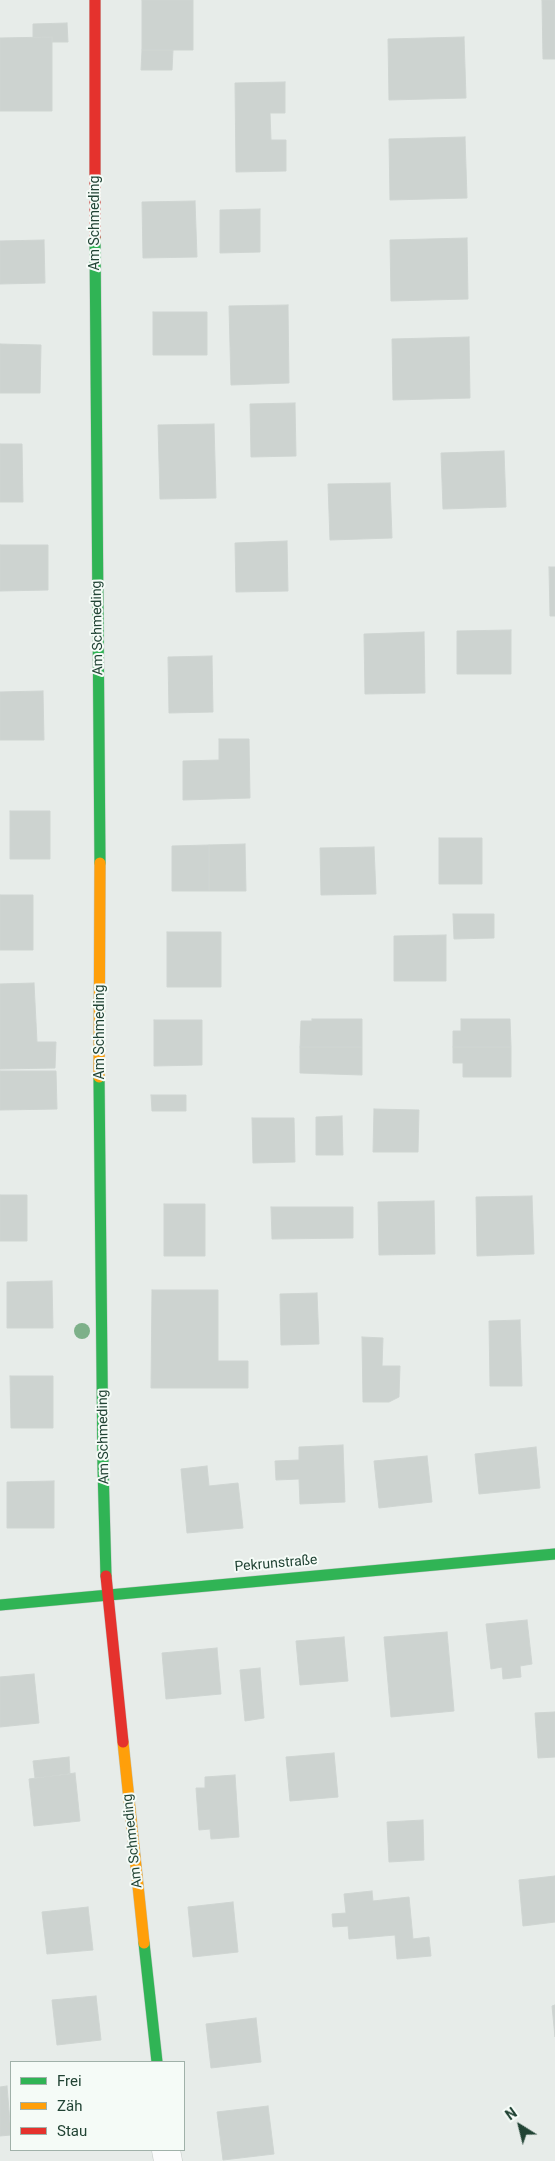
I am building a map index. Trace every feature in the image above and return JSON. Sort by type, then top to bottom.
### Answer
[{"type":"street","name":"Am Schmeding","points":[[95,0],[95,300],[101,916],[99,1103],[103,1444],[107,1595],[157,2061]]},
{"type":"street","name":"Pekrunstraße","points":[[0,1605],[555,1554]]},
{"type":"building","points":[[142,0],[193,0],[193,50],[142,50]]},
{"type":"building","points":[[542,0],[555,0],[555,59],[543,59]]},
{"type":"building","points":[[67,23],[68,42],[52,42],[52,37],[33,38],[33,24]]},
{"type":"building","points":[[52,37],[52,111],[0,111],[0,38]]},
{"type":"building","points":[[464,37],[466,98],[389,100],[388,39]]},
{"type":"building","points":[[142,50],[173,50],[172,70],[141,70]]},
{"type":"building","points":[[285,82],[285,113],[270,113],[271,140],[286,140],[286,171],[236,172],[235,83]]},
{"type":"building","points":[[465,137],[467,198],[390,200],[389,139]]},
{"type":"building","points":[[195,201],[197,257],[143,258],[142,202]]},
{"type":"building","points":[[260,209],[260,252],[220,253],[220,210]]},
{"type":"building","points":[[467,238],[468,299],[391,301],[390,240]]},
{"type":"building","points":[[44,240],[45,283],[0,284],[0,241]]},
{"type":"building","points":[[288,305],[289,383],[231,385],[229,306]]},
{"type":"building","points":[[153,312],[207,312],[207,355],[153,355]]},
{"type":"building","points":[[469,337],[470,398],[393,400],[392,339]]},
{"type":"building","points":[[0,344],[41,345],[40,393],[0,393]]},
{"type":"building","points":[[295,403],[296,456],[251,457],[250,404]]},
{"type":"building","points":[[214,424],[216,498],[160,499],[158,425]]},
{"type":"building","points":[[0,444],[22,444],[23,502],[0,502]]},
{"type":"building","points":[[504,451],[506,507],[443,509],[441,453]]},
{"type":"building","points":[[390,483],[392,538],[330,540],[328,484]]},
{"type":"building","points":[[287,541],[288,591],[236,592],[235,543]]},
{"type":"building","points":[[0,545],[48,545],[48,590],[0,591]]},
{"type":"building","points":[[549,567],[555,567],[555,616],[550,616]]},
{"type":"building","points":[[511,630],[511,674],[457,674],[457,631]]},
{"type":"building","points":[[424,632],[425,693],[365,694],[364,634]]},
{"type":"building","points":[[212,656],[213,712],[169,713],[168,657]]},
{"type":"building","points":[[43,691],[44,740],[0,740],[0,692]]},
{"type":"building","points":[[219,739],[249,739],[250,798],[183,800],[183,761],[219,760]]},
{"type":"building","points":[[10,811],[50,811],[50,859],[10,859]]},
{"type":"building","points":[[439,838],[482,838],[482,884],[439,884]]},
{"type":"building","points":[[245,844],[246,891],[209,891],[209,845]]},
{"type":"building","points":[[209,845],[209,891],[172,891],[172,846]]},
{"type":"building","points":[[374,847],[376,894],[321,895],[320,848]]},
{"type":"building","points":[[0,895],[33,895],[33,950],[0,950]]},
{"type":"building","points":[[453,914],[494,914],[494,938],[454,939]]},
{"type":"building","points":[[167,932],[221,932],[221,987],[167,987]]},
{"type":"building","points":[[446,935],[446,981],[394,981],[394,936]]},
{"type":"building","points":[[34,983],[37,1042],[56,1042],[55,1068],[0,1069],[0,984]]},
{"type":"building","points":[[312,1019],[362,1019],[362,1047],[300,1047],[301,1021],[312,1021]]},
{"type":"building","points":[[461,1019],[510,1019],[511,1047],[453,1047],[453,1031],[461,1031]]},
{"type":"building","points":[[154,1020],[202,1020],[202,1065],[154,1066]]},
{"type":"building","points":[[300,1047],[362,1047],[362,1075],[300,1073]]},
{"type":"building","points":[[453,1047],[511,1047],[511,1077],[463,1077],[463,1063],[453,1063]]},
{"type":"building","points":[[0,1071],[56,1071],[57,1109],[0,1110]]},
{"type":"building","points":[[151,1095],[186,1095],[186,1111],[152,1111]]},
{"type":"building","points":[[374,1109],[419,1110],[418,1152],[373,1152]]},
{"type":"building","points":[[342,1116],[343,1155],[316,1155],[316,1117]]},
{"type":"building","points":[[252,1118],[294,1118],[295,1162],[253,1163]]},
{"type":"building","points":[[0,1195],[27,1195],[27,1241],[0,1241]]},
{"type":"building","points":[[532,1196],[534,1254],[477,1256],[476,1197]]},
{"type":"building","points":[[434,1201],[435,1254],[379,1255],[378,1202]]},
{"type":"building","points":[[164,1204],[205,1204],[205,1256],[164,1256]]},
{"type":"building","points":[[271,1207],[353,1207],[353,1238],[272,1239]]},
{"type":"building","points":[[52,1281],[53,1328],[7,1328],[7,1282]]},
{"type":"building","points":[[152,1290],[218,1290],[218,1361],[248,1361],[248,1388],[151,1388]]},
{"type":"building","points":[[317,1293],[319,1344],[281,1345],[280,1294]]},
{"type":"building","points":[[520,1320],[522,1386],[490,1386],[489,1321]]},
{"type":"building","points":[[362,1337],[383,1338],[382,1366],[400,1366],[399,1397],[389,1402],[363,1402]]},
{"type":"building","points":[[10,1376],[53,1376],[53,1428],[11,1428]]},
{"type":"building","points":[[343,1445],[345,1502],[300,1504],[299,1479],[276,1480],[275,1461],[299,1460],[299,1447]]},
{"type":"building","points":[[536,1447],[540,1488],[479,1494],[475,1454]]},
{"type":"building","points":[[427,1456],[432,1502],[379,1508],[374,1461]]},
{"type":"building","points":[[207,1466],[209,1486],[238,1483],[243,1528],[187,1533],[181,1469]]},
{"type":"building","points":[[54,1481],[54,1528],[7,1528],[7,1482]]},
{"type":"building","points":[[527,1620],[532,1664],[520,1666],[521,1677],[503,1679],[502,1667],[491,1669],[486,1624]]},
{"type":"building","points":[[447,1632],[454,1711],[391,1717],[384,1637]]},
{"type":"building","points":[[344,1637],[348,1681],[300,1685],[296,1641]]},
{"type":"building","points":[[217,1648],[221,1694],[166,1699],[162,1653]]},
{"type":"building","points":[[260,1668],[264,1718],[245,1721],[240,1670]]},
{"type":"building","points":[[34,1674],[39,1723],[0,1727],[0,1677]]},
{"type":"building","points":[[555,1712],[555,1757],[538,1758],[535,1713]]},
{"type":"building","points":[[334,1753],[338,1797],[290,1801],[286,1757]]},
{"type":"building","points":[[69,1757],[70,1774],[35,1778],[33,1761]]},
{"type":"building","points":[[75,1773],[80,1821],[34,1826],[29,1779]]},
{"type":"building","points":[[235,1775],[239,1837],[211,1839],[210,1829],[199,1830],[196,1788],[205,1788],[205,1777]]},
{"type":"building","points":[[423,1820],[424,1860],[389,1862],[387,1822]]},
{"type":"building","points":[[555,1876],[555,1922],[523,1926],[519,1880]]},
{"type":"building","points":[[372,1891],[373,1901],[409,1897],[413,1939],[429,1937],[431,1956],[397,1959],[395,1935],[349,1939],[348,1926],[333,1927],[332,1914],[346,1913],[344,1894]]},
{"type":"building","points":[[233,1902],[238,1952],[193,1957],[188,1907]]},
{"type":"building","points":[[88,1907],[93,1950],[47,1954],[42,1912]]},
{"type":"building","points":[[96,1996],[101,2040],[57,2045],[52,2000]]},
{"type":"building","points":[[555,2005],[555,2037],[552,2006]]},
{"type":"building","points":[[256,2018],[261,2062],[211,2068],[206,2024]]},
{"type":"building","points":[[7,2086],[10,2135],[0,2136],[0,2087]]},
{"type":"building","points":[[268,2106],[274,2154],[223,2160],[217,2112]]},
{"type":"traffic: fast","points":[[95,238],[100,863]]},
{"type":"traffic: fast","points":[[99,1077],[106,1576]]},
{"type":"traffic: fast","points":[[0,1605],[555,1554]]},
{"type":"traffic: fast","points":[[144,1943],[157,2061]]},
{"type":"traffic: slow","points":[[99,1077],[100,863]]},
{"type":"traffic: slow","points":[[123,1742],[144,1943]]},
{"type":"traffic: jam","points":[[95,0],[95,238]]},
{"type":"traffic: jam","points":[[106,1576],[123,1742]]}]
